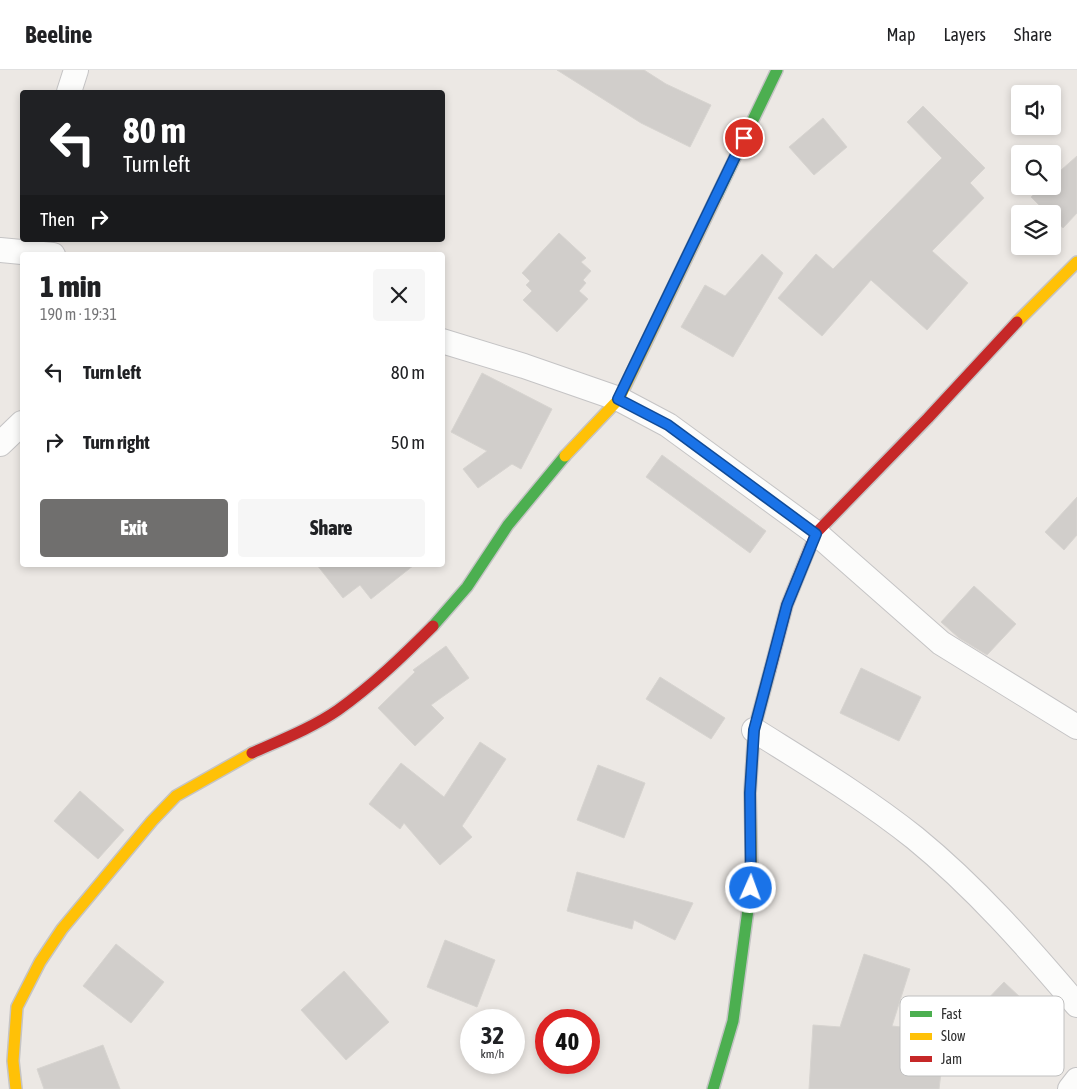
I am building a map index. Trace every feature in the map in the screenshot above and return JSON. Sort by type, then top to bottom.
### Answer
[{"type":"street","points":[[70,90],[76,70]]},
{"type":"street","points":[[16,1089],[13,1061],[17,1007],[36,970],[62,929],[134,846],[152,821],[176,796],[242,758],[301,731],[337,711],[391,668],[440,620],[467,587],[508,525],[582,436],[618,399],[777,70]]},
{"type":"street","points":[[0,250],[47,249]]},
{"type":"street","points":[[713,1089],[733,1021],[750,903],[752,873],[750,793],[754,730],[787,605],[816,534],[1030,308],[1077,262]]},
{"type":"street","points":[[445,342],[618,399],[668,425],[816,534],[941,643],[1077,727]]},
{"type":"street","points":[[0,444],[20,425]]},
{"type":"street","points":[[754,730],[862,801],[913,837],[939,859],[983,899],[1077,1005]]},
{"type":"street","points":[[1070,1089],[1077,1080]]},
{"type":"building","points":[[557,70],[644,70],[666,84],[711,105],[690,147],[641,123]]},
{"type":"building","points":[[923,106],[985,168],[970,183],[984,198],[932,251],[968,283],[927,330],[871,280],[822,336],[778,298],[816,254],[833,269],[942,158],[907,122]]},
{"type":"building","points":[[823,118],[847,147],[814,175],[789,147]]},
{"type":"building","points":[[1077,156],[1077,213],[1063,228],[1061,226],[1061,205],[1039,205],[1031,197],[1033,195],[1061,195],[1061,170]]},
{"type":"building","points":[[559,233],[586,258],[581,262],[591,271],[583,280],[586,283],[579,291],[588,299],[557,332],[523,300],[532,291],[526,285],[530,281],[522,273]]},
{"type":"building","points":[[762,254],[783,273],[733,357],[681,327],[705,285],[725,296]]},
{"type":"building","points":[[482,373],[552,409],[521,469],[512,464],[478,488],[463,469],[487,451],[451,432]]},
{"type":"building","points":[[662,455],[766,531],[750,553],[646,477]]},
{"type":"building","points":[[1077,497],[1077,535],[1064,550],[1045,532]]},
{"type":"building","points":[[319,567],[411,567],[371,599],[360,585],[343,598]]},
{"type":"building","points":[[974,586],[1016,624],[987,655],[959,638],[941,622]]},
{"type":"building","points":[[446,646],[469,678],[431,705],[444,718],[415,746],[378,708],[415,672],[413,670]]},
{"type":"building","points":[[861,668],[921,697],[899,741],[840,713]]},
{"type":"building","points":[[660,677],[725,718],[711,739],[646,699]]},
{"type":"building","points":[[480,742],[506,759],[462,826],[472,837],[440,865],[404,823],[400,829],[369,804],[401,763],[444,797]]},
{"type":"building","points":[[598,765],[645,783],[624,838],[577,820]]},
{"type":"building","points":[[80,791],[124,830],[98,859],[54,821]]},
{"type":"building","points":[[577,872],[693,903],[675,940],[634,920],[632,929],[567,911]]},
{"type":"building","points":[[445,940],[495,960],[477,1007],[427,987]]},
{"type":"building","points":[[116,944],[164,982],[131,1023],[83,986]]},
{"type":"building","points":[[864,954],[910,969],[892,1026],[900,1027],[900,1076],[941,1076],[939,1089],[809,1089],[813,1025],[840,1027]]},
{"type":"building","points":[[344,971],[389,1022],[346,1060],[301,1010]]},
{"type":"building","points":[[1004,982],[1019,996],[991,996]]},
{"type":"building","points":[[103,1045],[120,1089],[44,1089],[37,1069]]},
{"type":"traffic: fast","points":[[717,195],[777,70]]},
{"type":"traffic: fast","points":[[433,626],[467,587],[508,525],[565,456]]},
{"type":"traffic: fast","points":[[713,1089],[733,1021],[752,880]]},
{"type":"traffic: slow","points":[[565,456],[619,399],[717,195]]},
{"type":"traffic: slow","points":[[1017,322],[1077,262]]},
{"type":"traffic: slow","points":[[752,880],[750,793],[754,730],[770,670]]},
{"type":"traffic: slow","points":[[16,1089],[13,1061],[17,1007],[40,962],[62,929],[152,821],[176,796],[252,753]]},
{"type":"traffic: jam","points":[[770,670],[787,605],[816,533],[928,418],[1017,322]]},
{"type":"traffic: jam","points":[[252,753],[307,728],[338,710],[387,670],[433,626]]},
{"type":"route","points":[[744,138],[658,320],[618,399],[668,425],[816,534],[787,605],[769,667],[754,730],[750,793],[751,888]]}]
